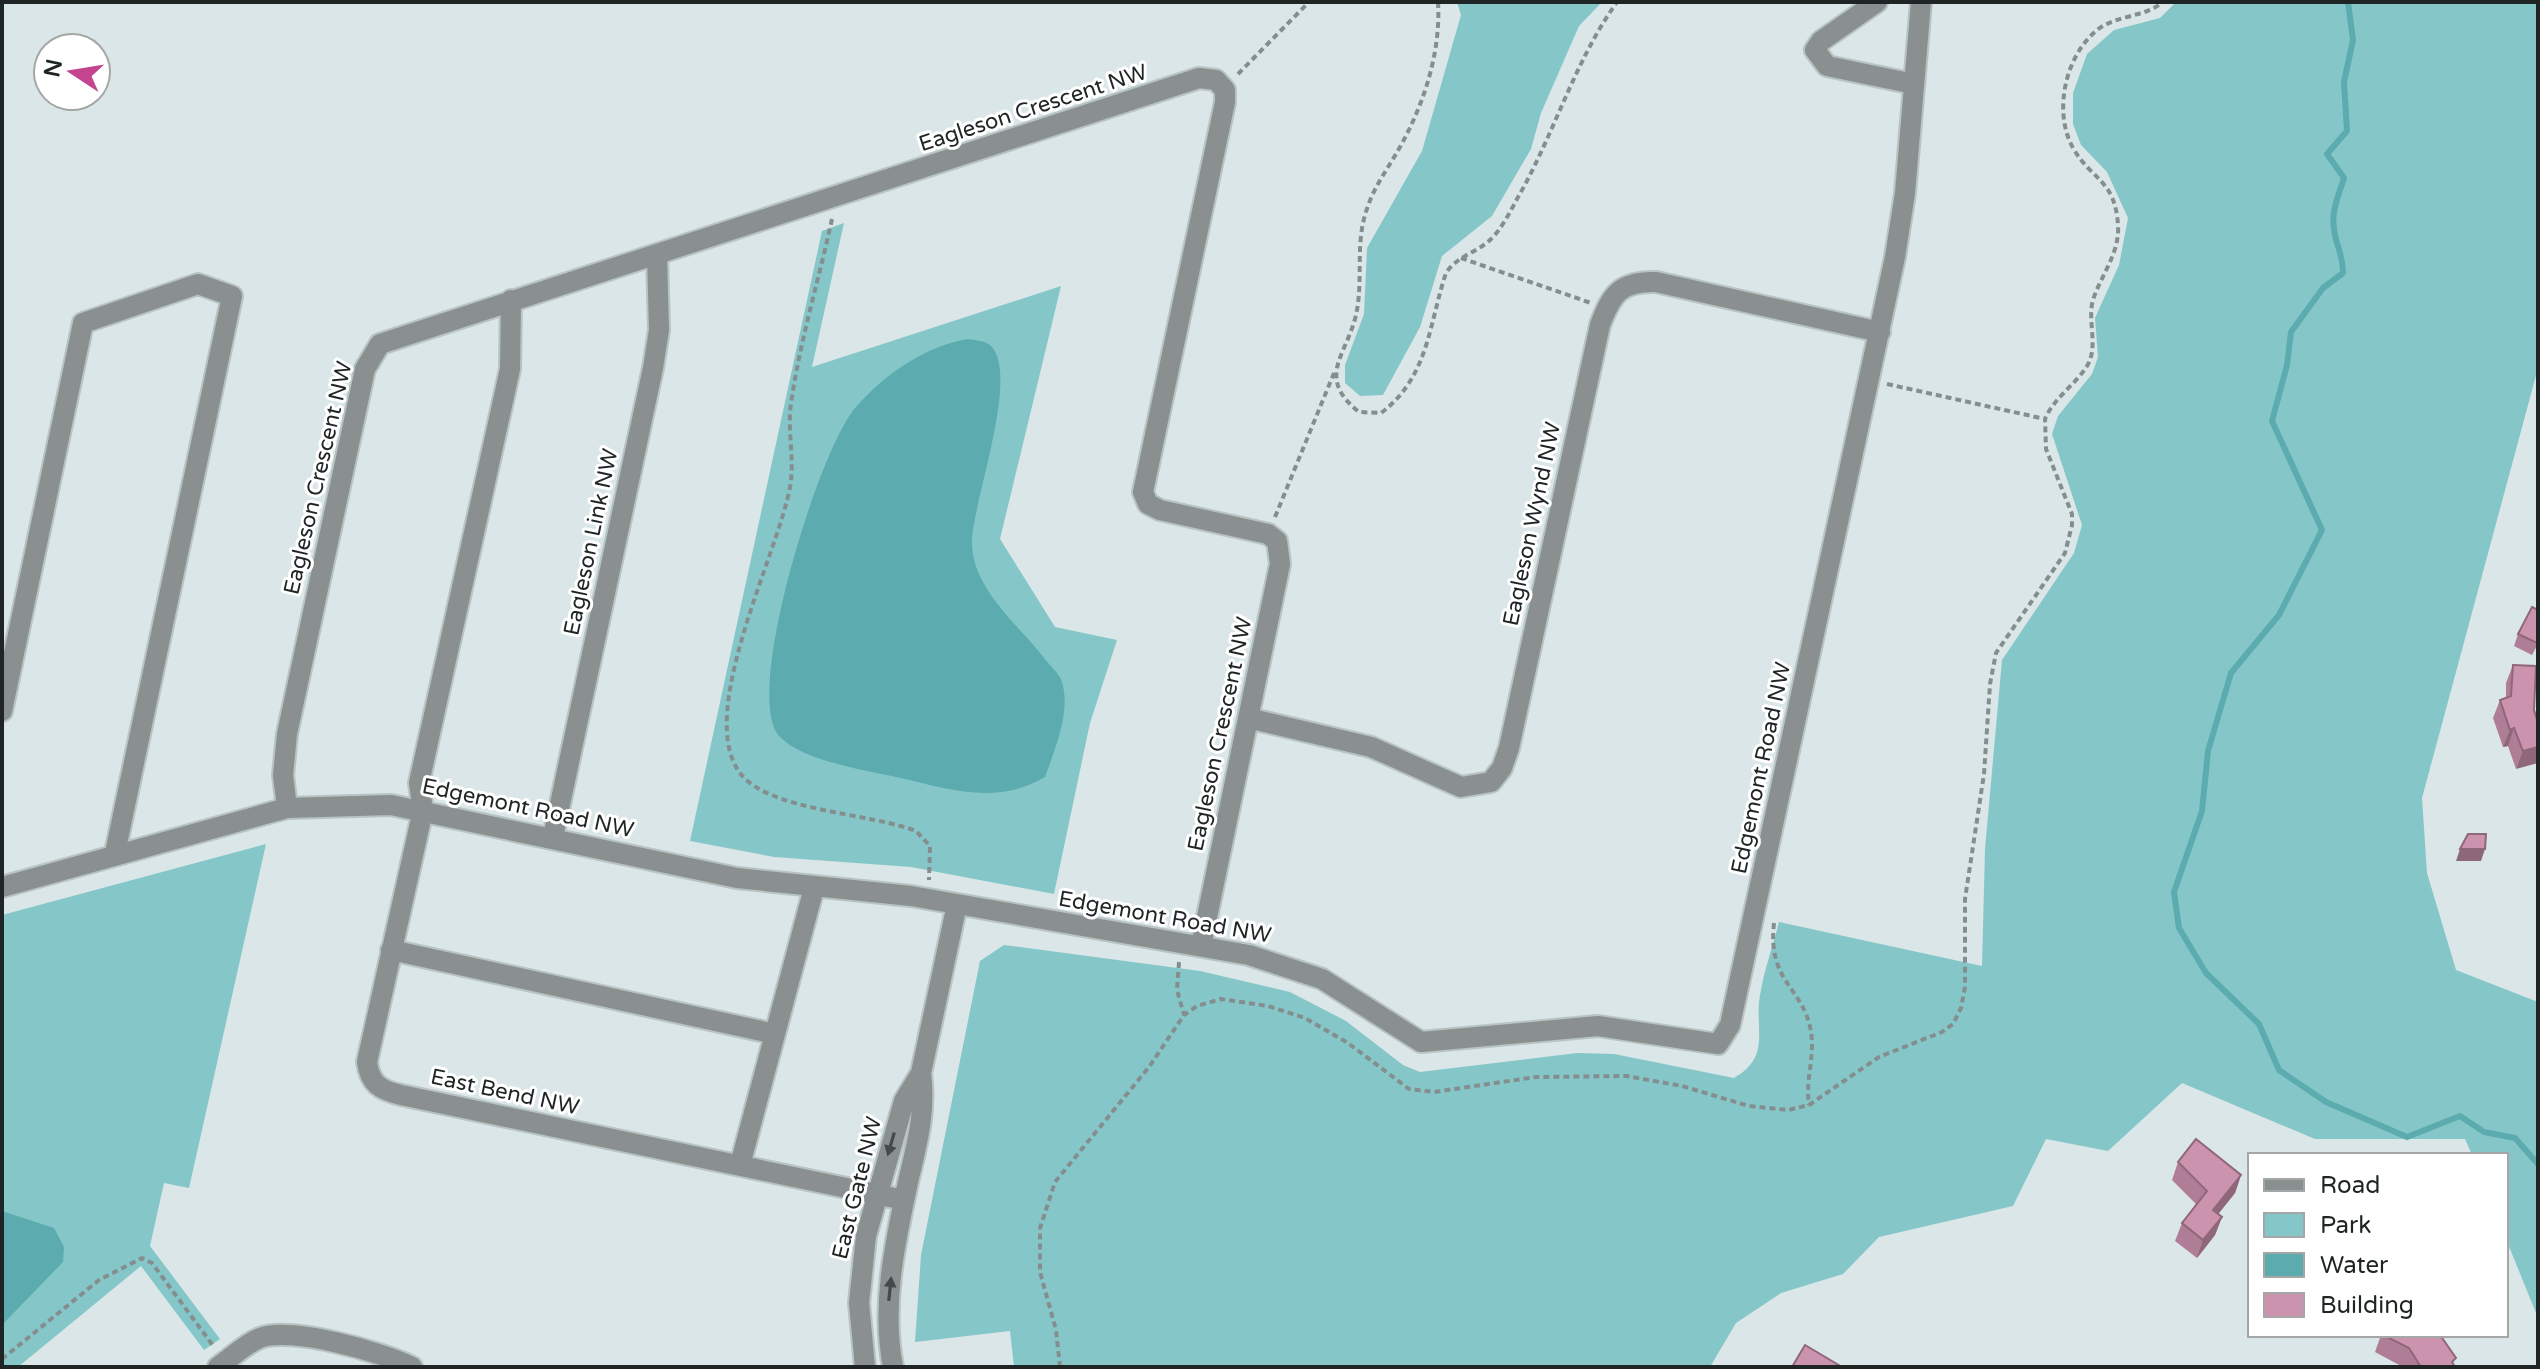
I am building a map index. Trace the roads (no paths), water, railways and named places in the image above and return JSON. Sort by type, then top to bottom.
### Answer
[{"type":"street","points":[[1877,2],[1821,41],[1815,50],[1819,59],[1827,66],[1914,84]]},
{"type":"street","name":"Edgemont Road NW","points":[[2,887],[115,853],[287,808],[366,803],[423,810],[737,878],[926,899],[1192,945],[1290,966],[1322,979],[1421,1042],[1598,1026],[1718,1044],[1730,1025],[1880,332],[1905,193],[1921,2]]},
{"type":"street","name":"Eagleson Crescent NW","points":[[287,808],[283,775],[287,734],[371,354],[380,344],[1199,78],[1216,80],[1225,90],[1143,492],[1148,504],[1160,510],[1268,534],[1277,541],[1280,564],[1248,718],[1192,945]]},
{"type":"street","name":"Eagleson Link NW","points":[[553,837],[653,368],[659,330],[657,254]]},
{"type":"street","name":"Eagleson Wynd NW","points":[[1248,718],[1371,747],[1461,787],[1491,782],[1502,768],[1509,748],[1607,306],[1620,289],[1635,281],[1656,282],[1880,332]]},
{"type":"street","points":[[2,711],[83,323],[198,284],[232,296],[115,853]]},
{"type":"street","name":"East Bend NW","points":[[511,300],[510,369],[419,783],[423,810],[367,1062],[374,1085],[401,1095],[904,1200]]},
{"type":"street","points":[[740,1165],[814,888]]},
{"type":"street","name":"East Gate NW","points":[[893,1367],[888,1304],[895,1241],[925,1105],[921,1073],[957,904]]},
{"type":"street","points":[[391,950],[775,1034]]},
{"type":"street","name":"East Gate NW","points":[[865,1367],[859,1303],[861,1267],[877,1194],[904,1101],[921,1073]]},
{"type":"street","points":[[222,1364],[258,1339],[275,1334],[375,1354],[412,1367]]},
{"type":"water","points":[[968,339],[990,345],[998,360],[1000,382],[993,438],[974,522],[974,558],[987,590],[1057,673],[1062,682],[1065,706],[1061,730],[1045,777],[1028,785],[994,793],[941,788],[820,759],[804,753],[779,736],[770,712],[770,673],[790,571],[806,517],[841,431],[856,407],[893,373],[936,348]]},
{"type":"water","points":[[2,1211],[54,1228],[64,1247],[63,1262],[2,1325]]},
{"type":"waterway","points":[[2348,2],[2353,40],[2344,82],[2347,131],[2327,154],[2344,178],[2333,222],[2343,273],[2323,288],[2291,332],[2287,365],[2272,421],[2322,530],[2279,615],[2231,673],[2208,751],[2202,811],[2174,892],[2179,928],[2206,973],[2259,1024],[2279,1070],[2326,1102],[2407,1137],[2460,1116],[2484,1132],[2515,1138],[2538,1164]]}]
